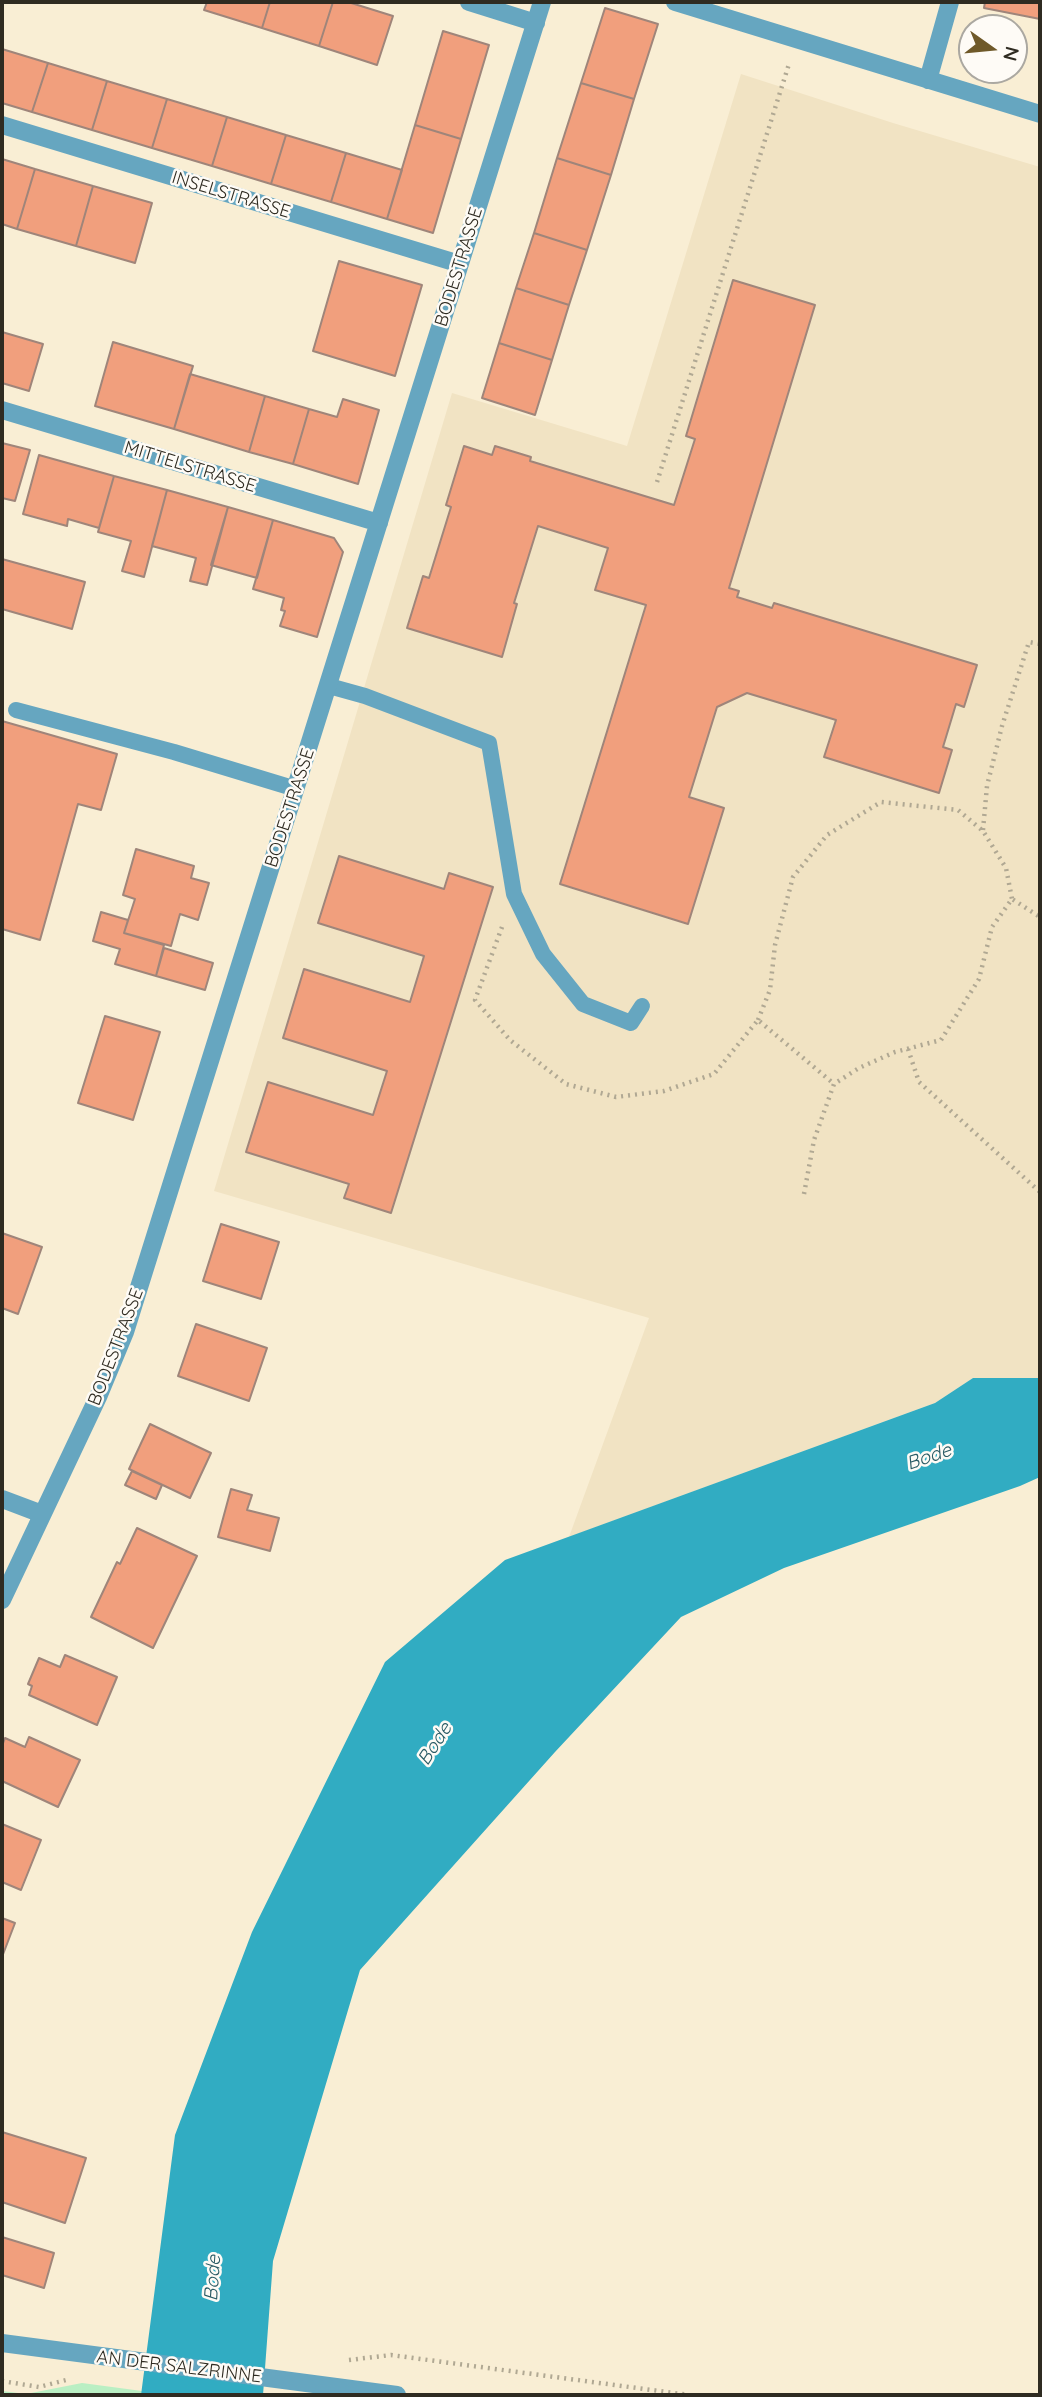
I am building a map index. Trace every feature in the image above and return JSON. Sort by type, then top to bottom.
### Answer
[{"type":"street","points":[[469,2],[536,23]]},
{"type":"street","name":"BODESTRASSE","points":[[2,1600],[98,1396],[125,1332],[542,2]]},
{"type":"street","points":[[675,2],[1040,114]]},
{"type":"street","points":[[928,80],[950,2]]},
{"type":"street","name":"INSELSTRASSE","points":[[2,125],[460,264]]},
{"type":"street","name":"MITTELSTRASSE","points":[[2,410],[379,523]]},
{"type":"street","points":[[2,1499],[42,1514]]},
{"type":"street","name":"AN DER SALZRINNE","points":[[2,2343],[397,2395]]},
{"type":"lane","points":[[329,686],[365,696],[489,743],[514,894],[542,954],[583,1004],[631,1023],[642,1006]]},
{"type":"lane","points":[[16,710],[174,752],[296,789]]},
{"type":"path","points":[[657,482],[797,40]]},
{"type":"path","points":[[983,831],[987,786],[1002,726],[1029,642],[1040,644]]},
{"type":"path","points":[[758,1020],[770,990],[775,945],[793,877],[828,835],[881,802],[958,810],[983,831],[1006,868],[1012,899],[1040,917]]},
{"type":"path","points":[[804,1194],[814,1140],[834,1084],[859,1068],[908,1049],[942,1040],[979,979],[992,927],[1012,899]]},
{"type":"path","points":[[908,1049],[919,1082],[1040,1192]]},
{"type":"path","points":[[337,2361],[391,2356],[689,2395]]},
{"type":"path","points":[[2,2381],[39,2387],[72,2378]]},
{"type":"shaded area","points":[[741,74],[1040,167],[1040,1378],[973,1378],[935,1403],[569,1537],[649,1318],[214,1191],[452,393],[627,446]]},
{"type":"green space","points":[[82,2383],[142,2391],[141,2395],[2,2395],[2,2391],[26,2394]]},
{"type":"water","name":"Bode","points":[[973,1378],[1040,1378],[1040,1477],[784,1568],[681,1617],[555,1752],[360,1970],[273,2261],[263,2395],[141,2395],[175,2135],[252,1932],[385,1662],[505,1560],[935,1403]]},
{"type":"building","points":[[207,2],[270,2],[262,28],[204,10]]},
{"type":"building","points":[[270,2],[333,2],[319,46],[262,28]]},
{"type":"building","points":[[333,2],[348,2],[393,16],[377,65],[319,46]]},
{"type":"building","points":[[985,2],[1040,2],[1040,19],[1028,17],[1028,14],[984,8]]},
{"type":"building","points":[[605,8],[658,24],[634,99],[581,83]]},
{"type":"building","points":[[443,31],[489,45],[461,139],[415,125]]},
{"type":"building","points":[[2,49],[48,63],[32,112],[2,103]]},
{"type":"building","points":[[48,63],[107,81],[92,130],[32,112]]},
{"type":"building","points":[[107,81],[167,99],[152,148],[92,130]]},
{"type":"building","points":[[581,83],[634,99],[611,175],[557,158]]},
{"type":"building","points":[[167,99],[227,117],[212,166],[152,148]]},
{"type":"building","points":[[227,117],[286,135],[271,184],[212,166]]},
{"type":"building","points":[[415,125],[461,139],[433,233],[387,219]]},
{"type":"building","points":[[286,135],[346,153],[331,202],[271,184]]},
{"type":"building","points":[[346,153],[402,170],[387,219],[331,202]]},
{"type":"building","points":[[557,158],[611,175],[587,250],[534,233]]},
{"type":"building","points":[[2,159],[35,169],[17,229],[2,224]]},
{"type":"building","points":[[35,169],[93,186],[76,246],[17,229]]},
{"type":"building","points":[[93,186],[152,203],[135,263],[76,246]]},
{"type":"building","points":[[534,233],[587,250],[569,305],[516,288]]},
{"type":"building","points":[[339,261],[422,285],[395,376],[313,351]]},
{"type":"building","points":[[733,280],[815,305],[729,588],[739,591],[737,597],[772,608],[774,603],[977,665],[964,707],[956,704],[943,747],[952,750],[939,793],[824,757],[836,720],[747,693],[717,707],[689,797],[724,808],[688,924],[560,884],[646,605],[595,590],[608,548],[538,526],[514,603],[517,604],[502,657],[407,628],[423,576],[429,578],[451,507],[446,505],[464,446],[492,455],[495,446],[531,457],[530,461],[674,505],[695,439],[686,436]]},
{"type":"building","points":[[516,288],[569,305],[552,360],[499,343]]},
{"type":"building","points":[[2,332],[43,344],[29,391],[2,383]]},
{"type":"building","points":[[113,342],[193,366],[174,429],[95,406]]},
{"type":"building","points":[[499,343],[552,360],[535,415],[482,398]]},
{"type":"building","points":[[190,374],[265,396],[249,452],[174,429]]},
{"type":"building","points":[[265,396],[309,409],[293,464],[249,452]]},
{"type":"building","points":[[343,399],[379,410],[358,484],[293,464],[309,409],[337,417]]},
{"type":"building","points":[[2,443],[30,450],[15,501],[2,498]]},
{"type":"building","points":[[39,455],[114,476],[99,528],[68,519],[67,526],[23,514]]},
{"type":"building","points":[[114,476],[167,490],[144,577],[122,571],[131,541],[98,532]]},
{"type":"building","points":[[167,490],[228,507],[207,585],[190,581],[196,558],[152,546]]},
{"type":"building","points":[[228,507],[273,520],[257,578],[211,565]]},
{"type":"building","points":[[273,520],[334,538],[343,552],[317,637],[280,626],[285,611],[281,610],[284,598],[253,589]]},
{"type":"building","points":[[2,559],[85,582],[72,629],[2,609]]},
{"type":"building","points":[[2,721],[117,754],[101,810],[78,804],[40,940],[2,929]]},
{"type":"building","points":[[136,849],[194,866],[191,878],[209,883],[198,920],[180,914],[171,946],[124,933],[135,899],[123,895]]},
{"type":"building","points":[[339,856],[444,889],[449,873],[493,887],[391,1213],[344,1198],[349,1184],[246,1152],[268,1082],[373,1115],[387,1071],[283,1038],[304,969],[410,1002],[424,956],[318,923]]},
{"type":"building","points":[[101,912],[128,920],[124,933],[164,945],[156,976],[115,964],[120,949],[93,941]]},
{"type":"building","points":[[164,948],[213,963],[205,990],[156,976]]},
{"type":"building","points":[[105,1016],[160,1032],[133,1120],[78,1103]]},
{"type":"building","points":[[221,1224],[279,1242],[261,1299],[203,1281]]},
{"type":"building","points":[[2,1233],[42,1247],[18,1314],[2,1308]]},
{"type":"building","points":[[196,1324],[267,1348],[249,1401],[178,1376]]},
{"type":"building","points":[[150,1424],[211,1453],[190,1498],[129,1469]]},
{"type":"building","points":[[132,1471],[162,1485],[156,1499],[125,1485]]},
{"type":"building","points":[[231,1489],[252,1495],[247,1510],[279,1518],[270,1551],[218,1537]]},
{"type":"building","points":[[137,1528],[197,1556],[153,1648],[91,1617],[117,1562],[120,1564]]},
{"type":"building","points":[[65,1655],[117,1677],[97,1725],[29,1695],[32,1686],[28,1684],[39,1658],[60,1667]]},
{"type":"building","points":[[29,1737],[80,1760],[58,1807],[2,1781],[2,1746],[5,1738],[25,1747]]},
{"type":"building","points":[[2,1824],[41,1840],[21,1890],[2,1882]]},
{"type":"building","points":[[2,1918],[15,1923],[2,1957]]},
{"type":"building","points":[[2,2132],[86,2158],[65,2223],[2,2202]]},
{"type":"building","points":[[2,2237],[54,2253],[44,2288],[2,2275]]}]
